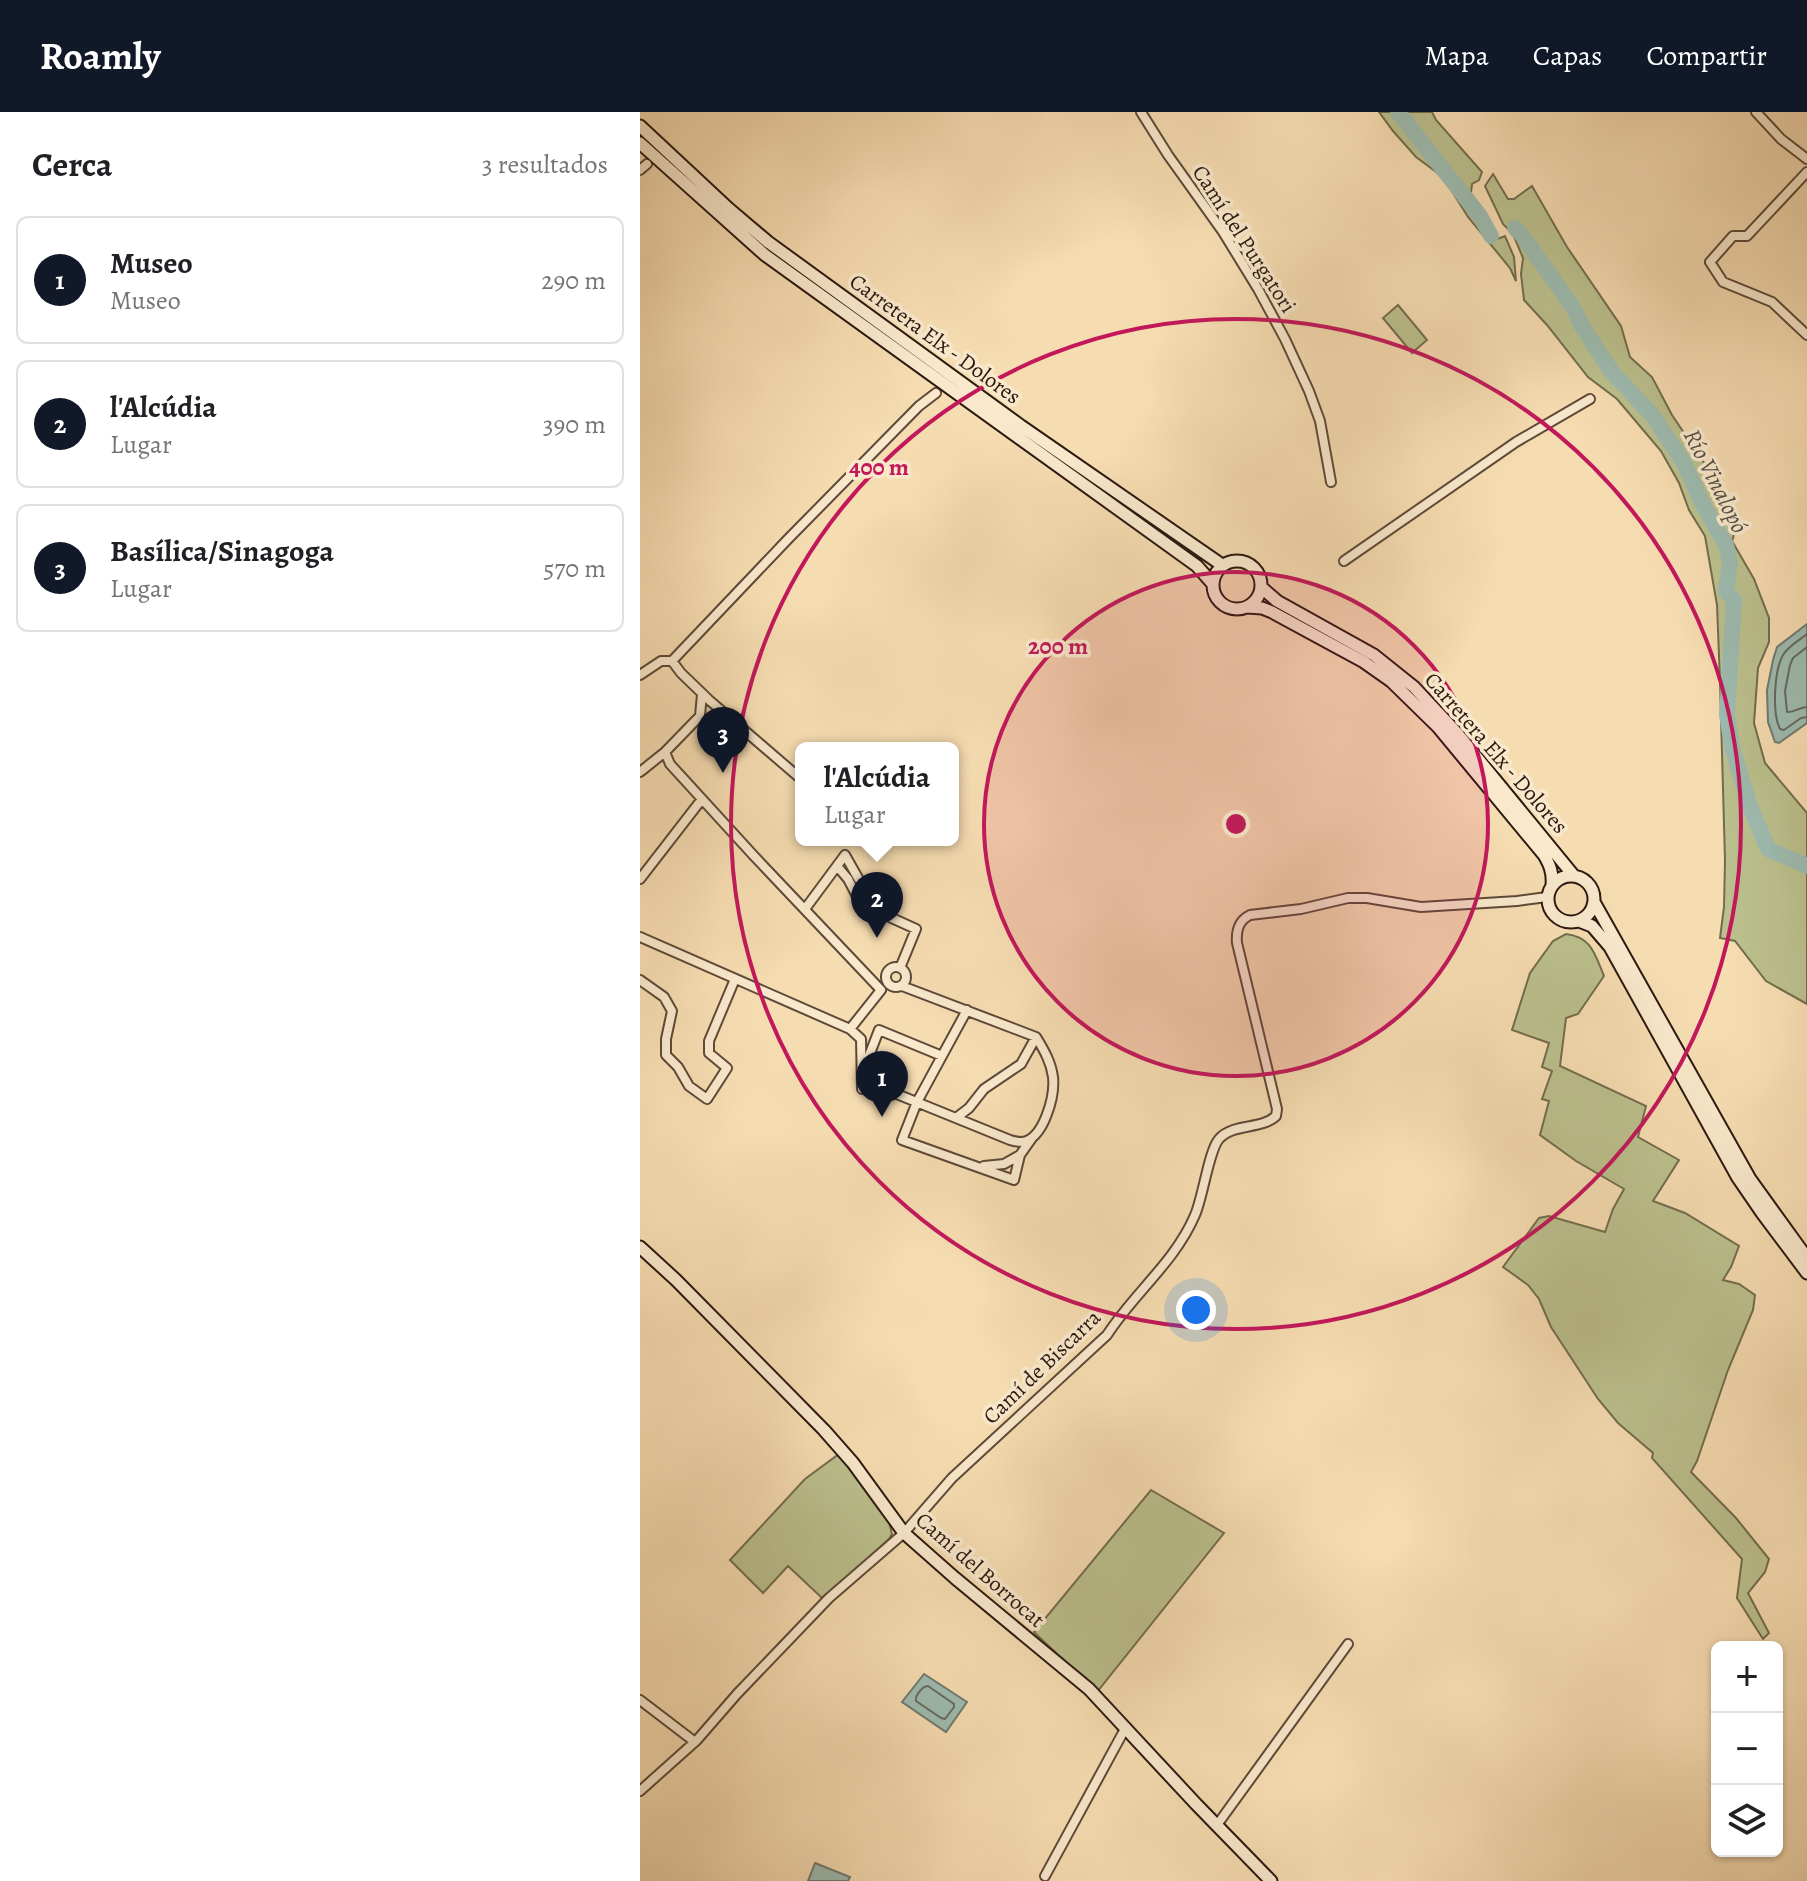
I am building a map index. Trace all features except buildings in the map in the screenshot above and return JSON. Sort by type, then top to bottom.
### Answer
[{"type":"main road","name":"Carretera Elx - Dolores","points":[[640,126],[768,242],[1021,426],[1222,565]]},
{"type":"main road","name":"Carretera Elx - Dolores","points":[[640,143],[765,255],[1197,566],[1212,583]]},
{"type":"main road","points":[[1234,560],[1249,564],[1258,573],[1261,587],[1258,597],[1247,607],[1236,610],[1224,606],[1214,595],[1212,583],[1222,565],[1234,560]]},
{"type":"main road","name":"Carretera Elx - Dolores","points":[[1261,587],[1277,601],[1374,655],[1414,687],[1456,732],[1574,876]]},
{"type":"main road","name":"Carretera Elx - Dolores","points":[[1247,607],[1262,608],[1317,635],[1364,662],[1401,690],[1438,727],[1544,855],[1553,874],[1552,885]]},
{"type":"main road","points":[[1807,1258],[1750,1179],[1594,902],[1591,888],[1587,882],[1574,876],[1562,877],[1552,885],[1547,897],[1550,910],[1559,919],[1592,926],[1610,947],[1738,1178],[1807,1273]]},
{"type":"main road","points":[[1579,921],[1591,911],[1594,902]]},
{"type":"main road","name":"Camí del Borrocat","points":[[640,1247],[824,1430],[853,1463],[904,1533],[1089,1689],[1271,1881]]},
{"type":"street","name":"Camí del Purgatori","points":[[1141,112],[1223,232],[1285,339],[1320,421],[1331,482]]},
{"type":"street","points":[[1756,112],[1781,139],[1807,159]]},
{"type":"street","points":[[1807,172],[1747,236],[1733,236],[1710,262],[1723,282],[1772,302],[1807,335]]},
{"type":"street","points":[[640,675],[661,661],[672,661],[919,406],[936,393]]},
{"type":"street","points":[[1344,561],[1516,442],[1590,399]]},
{"type":"street","points":[[672,661],[706,697],[795,774]]},
{"type":"street","points":[[640,772],[665,752],[700,716],[706,697]]},
{"type":"street","points":[[665,752],[670,764],[702,799],[805,909],[884,986],[902,986],[1036,1037],[1047,1056],[1053,1079],[1052,1101],[1044,1120],[1020,1155],[1004,1164],[975,1166]]},
{"type":"street","points":[[640,879],[702,799]]},
{"type":"street","points":[[805,909],[845,855],[862,885],[875,894],[879,888]]},
{"type":"street","points":[[837,866],[861,904],[916,929],[900,968]]},
{"type":"street","name":"Camí de Biscarra","points":[[640,1791],[695,1742],[829,1598],[904,1533],[952,1478],[1107,1335],[1165,1265],[1195,1216],[1214,1147],[1220,1137],[1268,1122],[1276,1116],[1277,1109],[1237,943],[1237,929],[1243,919],[1250,915],[1301,909],[1348,898],[1421,907],[1547,897]]},
{"type":"street","points":[[640,937],[850,1029],[861,1039],[862,1089]]},
{"type":"street","points":[[850,1029],[884,986],[890,970],[900,968],[905,972],[902,986]]},
{"type":"street","points":[[640,980],[664,997],[672,1011],[666,1055],[678,1067],[689,1086],[707,1099],[727,1068],[709,1053],[709,1041],[735,979]]},
{"type":"street","points":[[967,1010],[917,1102],[902,1140],[1014,1180],[1020,1155]]},
{"type":"street","points":[[862,1074],[879,1030],[942,1056]]},
{"type":"street","points":[[956,1118],[969,1108],[984,1089],[1021,1064],[1036,1037]]},
{"type":"street","points":[[862,1074],[877,1086],[1010,1140],[1021,1142],[1033,1138]]},
{"type":"street","points":[[1217,1825],[1348,1644]]},
{"type":"street","points":[[640,1700],[695,1742]]},
{"type":"street","points":[[1045,1876],[1126,1727]]},
{"type":"green space","points":[[1379,112],[1432,112],[1482,172],[1479,180],[1472,184],[1471,193],[1495,240],[1505,236],[1514,257],[1516,281],[1510,268],[1468,217],[1443,177],[1416,157]]},
{"type":"green space","points":[[1493,174],[1508,199],[1514,199],[1532,186],[1567,247],[1621,326],[1630,357],[1652,377],[1672,415],[1740,516],[1732,541],[1754,579],[1769,618],[1769,642],[1758,668],[1754,723],[1765,763],[1807,813],[1807,1004],[1766,981],[1735,941],[1720,938],[1725,861],[1720,681],[1717,605],[1705,536],[1661,451],[1617,399],[1588,377],[1524,300],[1523,258],[1485,186]]},
{"type":"green space","points":[[1398,305],[1427,340],[1412,353],[1383,318]]},
{"type":"green space","points":[[1566,934],[1587,943],[1604,976],[1578,1014],[1566,1018],[1560,1066],[1646,1106],[1638,1137],[1679,1160],[1653,1201],[1685,1213],[1739,1246],[1723,1280],[1739,1284],[1755,1295],[1753,1310],[1691,1472],[1736,1518],[1769,1559],[1765,1572],[1748,1593],[1769,1633],[1763,1639],[1737,1598],[1742,1559],[1652,1458],[1653,1453],[1618,1423],[1598,1399],[1551,1327],[1539,1299],[1528,1285],[1503,1267],[1539,1218],[1549,1216],[1605,1232],[1624,1189],[1576,1161],[1540,1135],[1549,1101],[1542,1099],[1552,1071],[1542,1067],[1549,1043],[1512,1030],[1530,973],[1553,941]]},
{"type":"green space","points":[[839,1454],[889,1522],[892,1534],[823,1599],[788,1566],[763,1593],[730,1560],[805,1479]]},
{"type":"green space","points":[[1151,1490],[1224,1533],[1097,1692],[1034,1632]]},
{"type":"water","points":[[1807,624],[1807,723],[1779,743],[1775,742],[1768,722],[1767,690],[1773,660],[1777,647]]},
{"type":"water","points":[[924,1674],[967,1702],[946,1732],[902,1702]]},
{"type":"water","points":[[815,1863],[850,1877],[848,1881],[808,1881]]},
{"type":"waterway","points":[[1398,112],[1480,216],[1491,236]]},
{"type":"waterway","name":"Río Vinalopó","points":[[1515,228],[1574,309],[1612,372],[1652,415],[1684,463],[1726,545],[1730,562],[1726,591],[1734,600],[1727,715],[1733,751],[1750,806],[1768,849],[1807,866]]},
{"type":"place","name":"Basílica/Sinagoga","points":[[723,773]]},
{"type":"place","name":"l'Alcúdia","points":[[877,938]]},
{"type":"place","name":"Museo","points":[[882,1117]]}]
